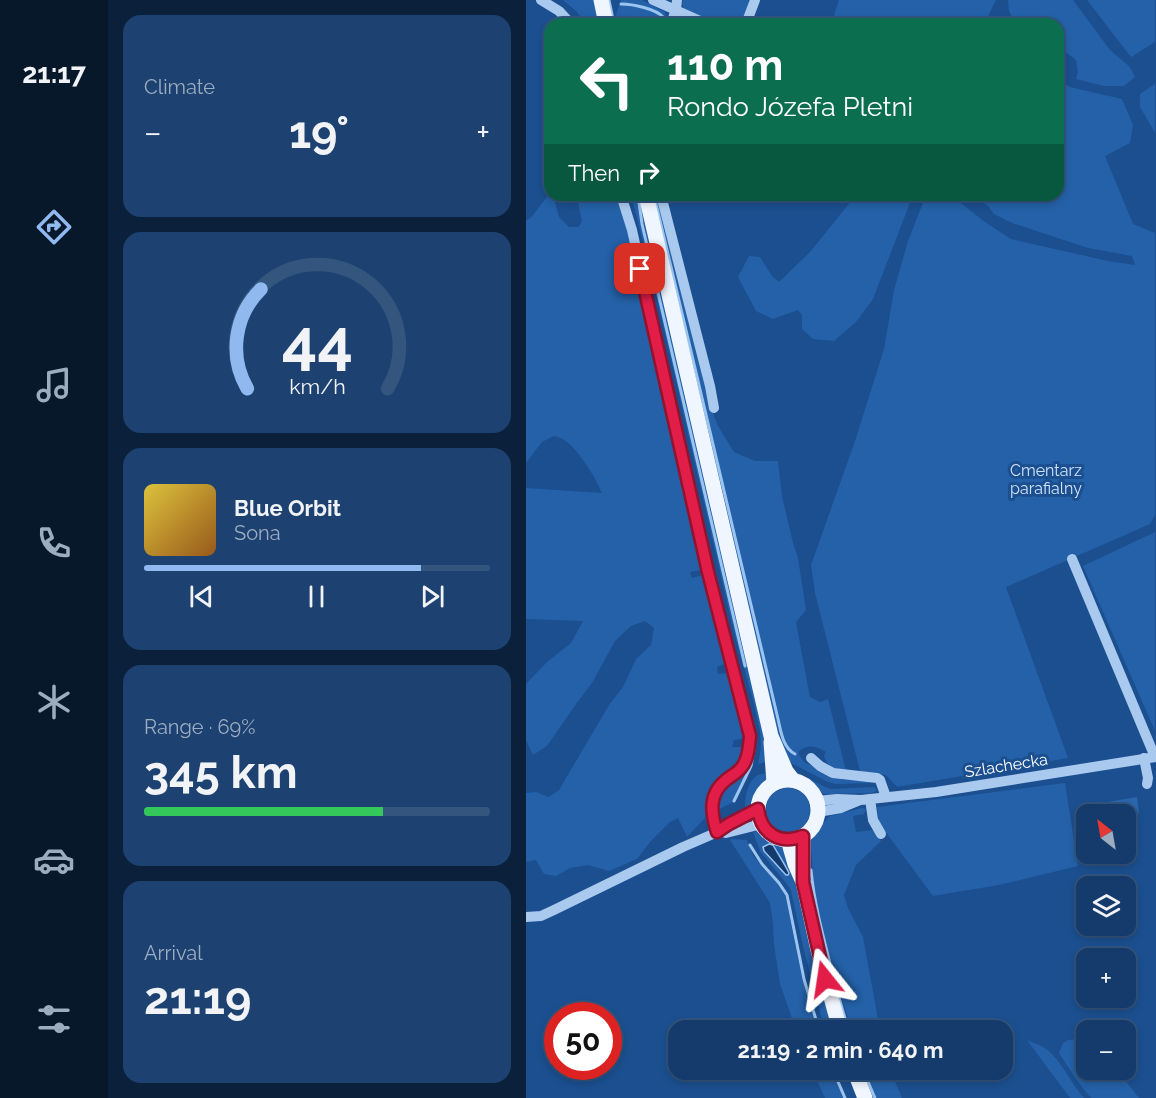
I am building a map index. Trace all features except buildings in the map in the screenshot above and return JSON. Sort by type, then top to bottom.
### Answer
[{"type":"main road","points":[[601,0],[605,18]]},
{"type":"main road","points":[[647,201],[771,736],[786,771],[793,780]]},
{"type":"main road","points":[[771,736],[770,754],[774,783]]},
{"type":"main road","points":[[793,780],[808,787],[813,793],[817,806],[813,825],[796,838],[773,836],[760,817],[759,801],[767,788],[774,783],[793,780]]},
{"type":"main road","points":[[796,838],[818,950],[837,1020]]},
{"type":"main road","points":[[858,1080],[865,1098]]},
{"type":"street","points":[[541,0],[559,11],[565,18]]},
{"type":"street","points":[[653,0],[676,5],[697,18]]},
{"type":"street","points":[[748,18],[755,0]]},
{"type":"street","points":[[623,201],[632,231],[708,572],[750,736],[746,761],[742,768],[724,782],[712,801],[713,818],[718,832]]},
{"type":"street","points":[[663,201],[714,408]]},
{"type":"street","points":[[1072,559],[1152,757],[1150,783]]},
{"type":"street","name":"Szlachecka","points":[[817,806],[841,808],[866,799],[936,792],[1152,757]]},
{"type":"street","points":[[811,758],[833,773],[877,778],[880,780],[886,797]]},
{"type":"street","points":[[866,799],[873,820],[881,834]]},
{"type":"street","points":[[526,917],[554,910],[718,832],[729,824],[760,817]]},
{"type":"street","points":[[862,822],[873,820]]},
{"type":"green space","points":[[563,0],[595,0],[599,18],[581,18]]},
{"type":"green space","points":[[621,0],[642,0],[665,12],[666,18],[615,18]]},
{"type":"green space","points":[[683,0],[748,0],[749,2],[743,18],[705,18],[682,5]]},
{"type":"green space","points":[[839,0],[996,0],[987,18],[833,18]]},
{"type":"green space","points":[[1008,0],[1073,0],[1110,50],[1130,67],[1135,77],[1124,86],[1104,86],[1076,79],[1078,72],[1076,60],[1064,51],[1064,18],[1012,18]]},
{"type":"green space","points":[[1087,0],[1155,0],[1155,42],[1131,57]]},
{"type":"green space","name":"Cmentarz parafialny","points":[[1064,84],[1122,99],[1133,125],[1130,143],[1105,156],[1133,224],[1155,233],[1155,515],[1150,524],[1006,587],[1068,758],[897,787],[886,775],[860,771],[815,593],[811,565],[854,444],[884,349],[894,290],[908,241],[924,201],[958,201],[1011,239],[1135,265],[1132,256],[1088,248],[1012,223],[994,214],[981,201],[1064,201]]},
{"type":"green space","points":[[1155,84],[1155,133],[1140,107],[1140,94]]},
{"type":"green space","points":[[544,201],[555,201],[559,217],[569,227],[578,227],[582,222],[578,201],[620,201],[703,564],[701,570],[690,572],[692,578],[703,575],[706,577],[727,661],[717,667],[718,674],[728,673],[731,677],[743,736],[741,739],[734,740],[732,747],[742,747],[744,750],[738,763],[713,786],[708,798],[705,818],[687,837],[678,818],[670,822],[650,842],[637,859],[609,871],[588,865],[570,868],[556,876],[544,874],[536,860],[526,862],[526,793],[536,792],[549,797],[559,790],[609,705],[623,687],[636,659],[651,645],[654,628],[645,621],[631,626],[615,641],[592,683],[547,746],[533,755],[526,740],[526,684],[547,662],[571,643],[583,621],[526,619],[526,488],[602,493],[582,459],[572,446],[561,438],[554,436],[542,442],[526,463],[526,221]]},
{"type":"green space","points":[[633,201],[640,201],[762,720],[767,762],[758,764],[761,748],[760,731],[734,632]]},
{"type":"green space","points":[[653,201],[659,201],[711,408],[718,426],[734,452],[755,461],[778,461],[782,496],[798,558],[806,610],[796,622],[810,697],[820,702],[828,699],[846,771],[829,765],[824,755],[826,752],[816,747],[803,749],[799,751],[799,755],[804,762],[844,780],[868,781],[869,783],[836,784],[828,782],[791,763],[786,757],[776,728]]},
{"type":"green space","points":[[851,201],[911,201],[873,299],[856,322],[834,341],[813,339],[802,329],[802,315],[798,310],[773,319],[756,311],[738,277],[749,256],[760,257],[772,276],[779,282],[810,252]]},
{"type":"green space","points":[[1155,532],[1155,731],[1083,566]]},
{"type":"green space","points":[[791,769],[831,789],[874,787],[877,790],[872,793],[824,794],[806,783]]},
{"type":"green space","points":[[747,770],[750,771],[736,801],[717,810],[720,797]]},
{"type":"green space","points":[[768,773],[766,784],[746,812],[745,799],[749,785],[760,774]]},
{"type":"green space","points":[[1065,783],[1078,866],[999,885],[933,896],[879,823],[877,807]]},
{"type":"green space","points":[[788,788],[803,795],[810,810],[803,825],[788,832],[773,825],[766,810],[773,795]]},
{"type":"green space","points":[[866,809],[864,814],[853,816],[856,832],[873,830],[881,841],[856,865],[844,895],[863,937],[878,1020],[849,1020],[821,920],[810,841],[830,816]]},
{"type":"green space","points":[[758,831],[780,844],[784,850],[794,879],[831,1020],[822,1020],[791,891],[760,851],[753,832]]},
{"type":"green space","points":[[730,840],[747,840],[753,855],[785,894],[801,972],[814,1020],[793,1020],[780,984],[770,903]]},
{"type":"green space","points":[[1076,1039],[1076,1079],[1059,1053],[1063,1043]]},
{"type":"green space","points":[[1027,1040],[1049,1051],[1084,1098],[1070,1098]]},
{"type":"green space","points":[[817,1080],[836,1080],[843,1098],[825,1098]]},
{"type":"green space","points":[[869,1080],[894,1080],[902,1098],[877,1098]]},
{"type":"green space","points":[[1077,1080],[1125,1080],[1139,1098],[1091,1098]]},
{"type":"shaded area","points":[[773,845],[788,875],[764,851],[763,847]]},
{"type":"waterway","points":[[609,0],[613,18]]},
{"type":"waterway","points":[[621,4],[650,9],[663,18]]},
{"type":"waterway","points":[[639,201],[642,224],[745,666]]},
{"type":"waterway","points":[[655,201],[780,729],[785,744],[795,754]]},
{"type":"waterway","points":[[734,801],[751,766],[754,750]]},
{"type":"waterway","points":[[750,845],[787,895],[804,979],[816,1020]]},
{"type":"waterway","points":[[811,870],[821,928],[846,1020]]},
{"type":"waterway","points":[[837,1080],[845,1098]]},
{"type":"waterway","points":[[867,1080],[875,1098]]},
{"type":"route","points":[[640,269],[708,572],[750,736],[746,761],[742,768],[724,782],[716,792],[712,801],[713,818],[717,832],[758,809],[762,824],[773,836],[788,840],[803,836],[803,882],[825,979]]}]
